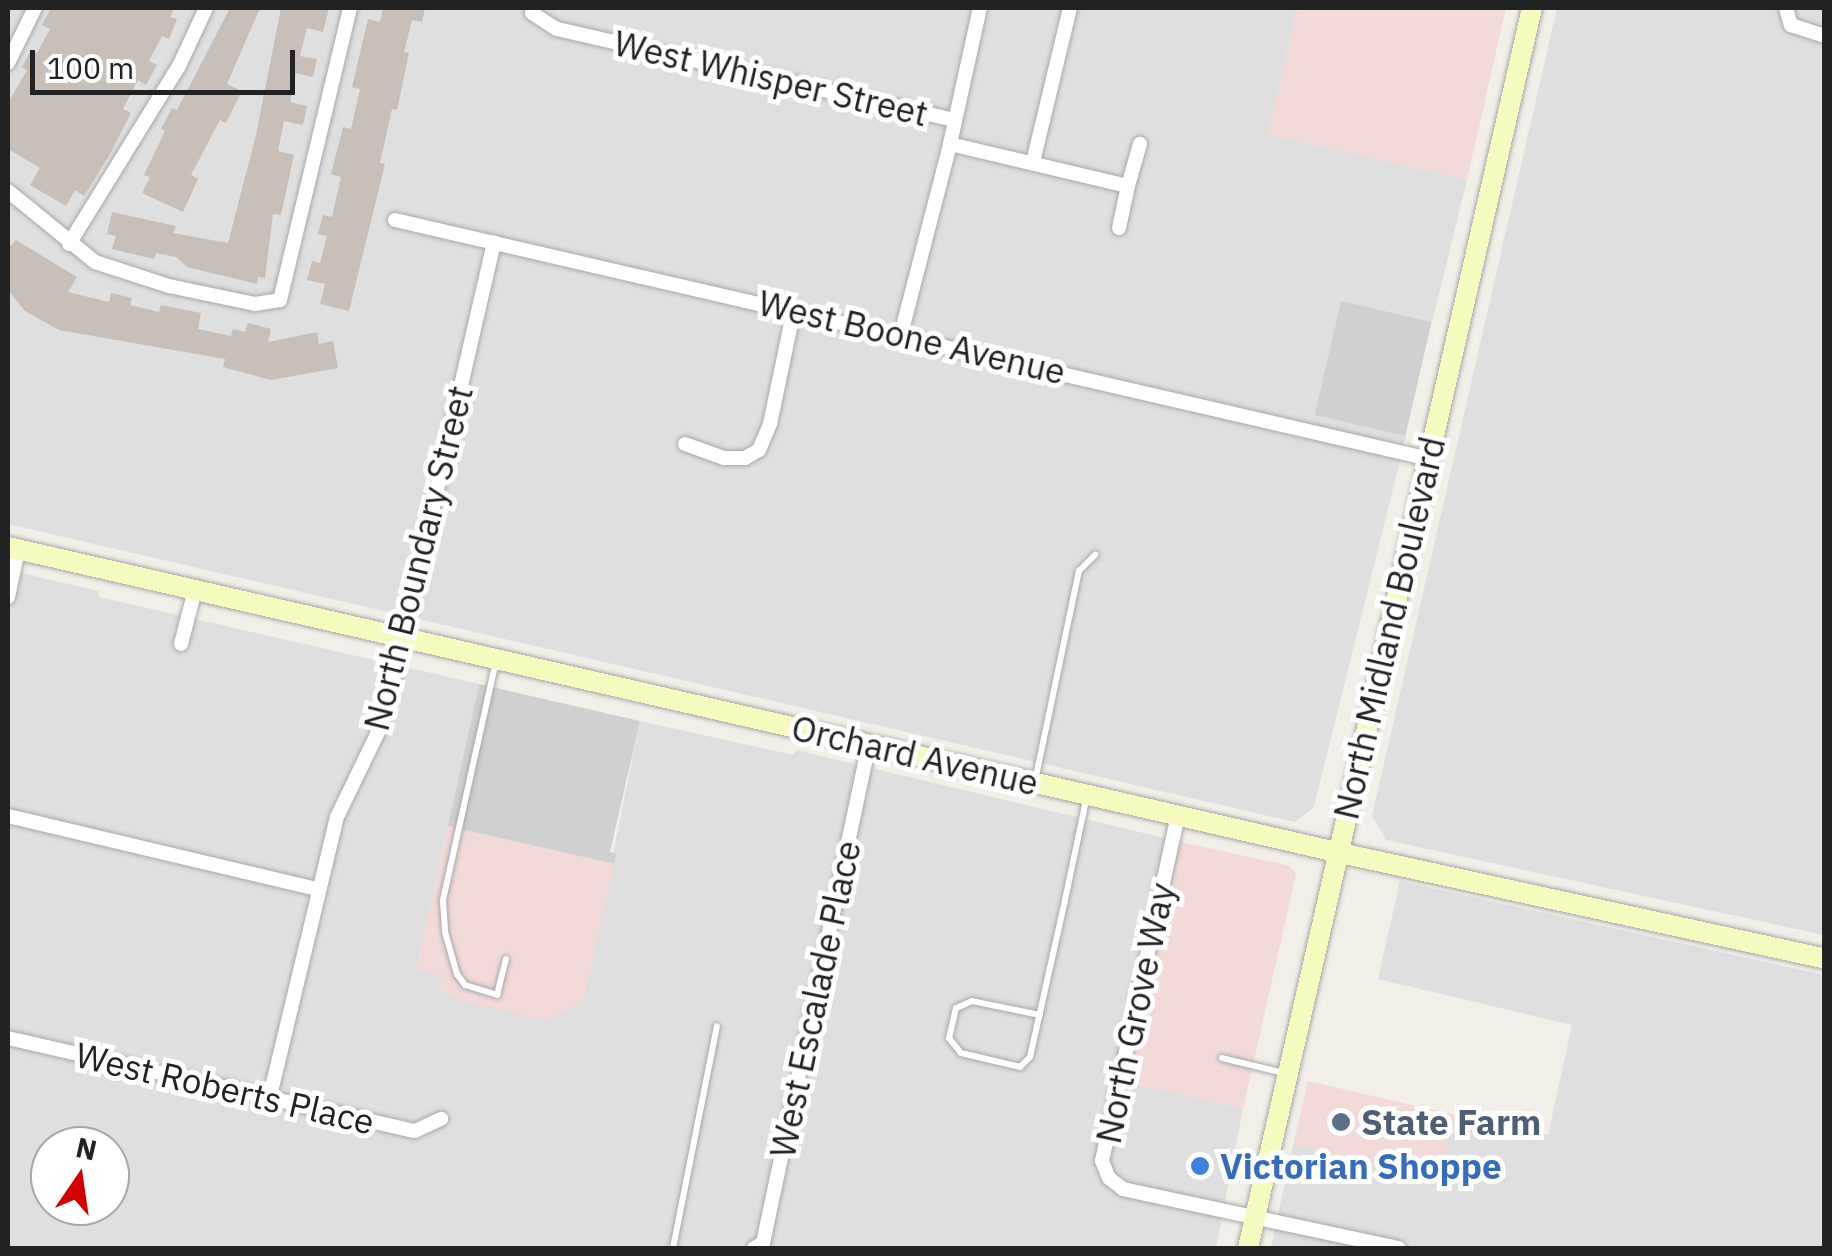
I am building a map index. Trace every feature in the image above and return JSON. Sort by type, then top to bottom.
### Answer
[{"type":"street","points":[[8,63],[35,8]]},
{"type":"street","points":[[69,244],[179,66],[206,8]]},
{"type":"street","points":[[8,190],[95,262],[138,277],[255,304],[280,300],[350,8]]},
{"type":"street","points":[[901,334],[980,8]]},
{"type":"street","points":[[1033,162],[1070,8]]},
{"type":"street","name":"North Midland Boulevard","points":[[1248,1248],[1532,8]]},
{"type":"street","points":[[1786,8],[1790,25],[1824,36]]},
{"type":"street","name":"West Whisper Street","points":[[532,10],[557,29],[955,120]]},
{"type":"street","points":[[950,144],[1128,186]]},
{"type":"street","points":[[1120,228],[1140,144]]},
{"type":"street","name":"West Boone Avenue","points":[[394,220],[1429,458]]},
{"type":"street","name":"North Boundary Street","points":[[269,1100],[337,817],[380,728],[494,242]]},
{"type":"street","points":[[685,444],[724,458],[745,458],[760,450],[770,424],[794,309]]},
{"type":"street","points":[[8,597],[13,548]]},
{"type":"street","name":"Orchard Avenue","points":[[13,548],[1336,852],[1824,958]]},
{"type":"street","points":[[182,644],[195,590]]},
{"type":"street","name":"West Escalade Place","points":[[754,1248],[762,1244],[869,744]]},
{"type":"street","name":"North Grove Way","points":[[1178,815],[1102,1162],[1109,1178],[1122,1189],[1400,1248]]},
{"type":"street","points":[[8,816],[317,889]]},
{"type":"street","name":"West Roberts Place","points":[[8,1038],[415,1132],[442,1119]]},
{"type":"lane","points":[[1035,782],[1079,571],[1094,555]]},
{"type":"lane","points":[[496,660],[443,901],[445,932],[457,974],[466,985],[498,994],[506,960]]},
{"type":"lane","points":[[1040,1015],[972,1000],[956,1008],[949,1038],[961,1053],[1020,1067],[1030,1056],[1040,1015],[1087,794]]},
{"type":"lane","points":[[673,1248],[717,1026]]},
{"type":"lane","points":[[1222,1058],[1287,1073]]},
{"type":"shaded area","points":[[8,8],[1297,8],[1268,134],[1467,180],[1432,322],[1341,302],[1315,415],[1406,436],[1314,807],[1295,822],[8,524]]},
{"type":"shaded area","points":[[1297,8],[1506,8],[1467,180],[1268,134]]},
{"type":"shaded area","points":[[1557,8],[1824,8],[1824,935],[1386,840],[1372,816]]},
{"type":"shaded area","points":[[1341,301],[1432,322],[1405,436],[1315,415]]},
{"type":"shaded area","points":[[8,570],[99,591],[99,597],[479,684],[417,969],[443,976],[452,993],[464,1002],[583,1001],[640,721],[794,755],[796,750],[1181,842],[1127,1082],[1243,1109],[1216,1248],[8,1248]]},
{"type":"shaded area","points":[[479,684],[640,721],[610,852],[616,854],[614,864],[448,826]]},
{"type":"shaded area","points":[[448,826],[614,864],[583,1001],[547,1020],[464,1002],[440,990],[442,976],[417,970]]},
{"type":"shaded area","points":[[1181,842],[1290,866],[1296,874],[1243,1109],[1127,1082]]},
{"type":"shaded area","points":[[1400,881],[1824,975],[1824,1248],[1271,1248],[1293,1145],[1439,1177],[1454,1115],[1548,1135],[1572,1025],[1378,979]]},
{"type":"shaded area","points":[[1308,1081],[1454,1115],[1439,1179],[1293,1145]]},
{"type":"building","points":[[51,8],[174,8],[170,17],[177,19],[169,39],[162,36],[149,61],[157,65],[146,85],[138,80],[123,109],[131,113],[110,154],[84,196],[75,190],[66,206],[30,185],[40,168],[8,149],[8,103],[27,70],[22,67],[31,50],[37,53],[50,29],[42,25]]},
{"type":"building","points":[[230,8],[260,8],[227,84],[242,91],[226,123],[220,120],[191,175],[198,179],[183,212],[142,193],[150,177],[144,175],[165,131],[161,129],[172,108],[177,110]]},
{"type":"building","points":[[281,8],[329,8],[323,32],[307,28],[300,56],[317,59],[313,77],[296,73],[290,102],[307,106],[303,125],[284,121],[278,151],[294,155],[281,215],[273,214],[265,278],[258,277],[257,284],[187,267],[176,257],[156,253],[154,259],[112,249],[116,236],[107,234],[112,212],[176,226],[173,233],[228,243],[256,135]]},
{"type":"building","points":[[383,8],[425,8],[422,22],[412,20],[397,110],[392,109],[380,163],[385,164],[349,311],[320,304],[325,284],[307,280],[312,261],[320,263],[327,236],[318,234],[323,215],[332,217],[341,177],[331,174],[343,127],[351,129],[360,89],[352,87],[368,19],[380,22]]},
{"type":"building","points":[[16,240],[77,277],[68,292],[109,302],[111,293],[132,298],[130,305],[159,312],[161,305],[201,313],[198,329],[231,336],[233,329],[245,332],[248,323],[271,329],[268,342],[317,332],[319,344],[333,341],[338,368],[271,380],[223,367],[225,359],[59,330],[25,311],[8,290],[8,249]]},
{"type":"place","name":"State Farm","points":[[1341,1122]]},
{"type":"place","name":"Victorian Shoppe","points":[[1200,1166]]}]
